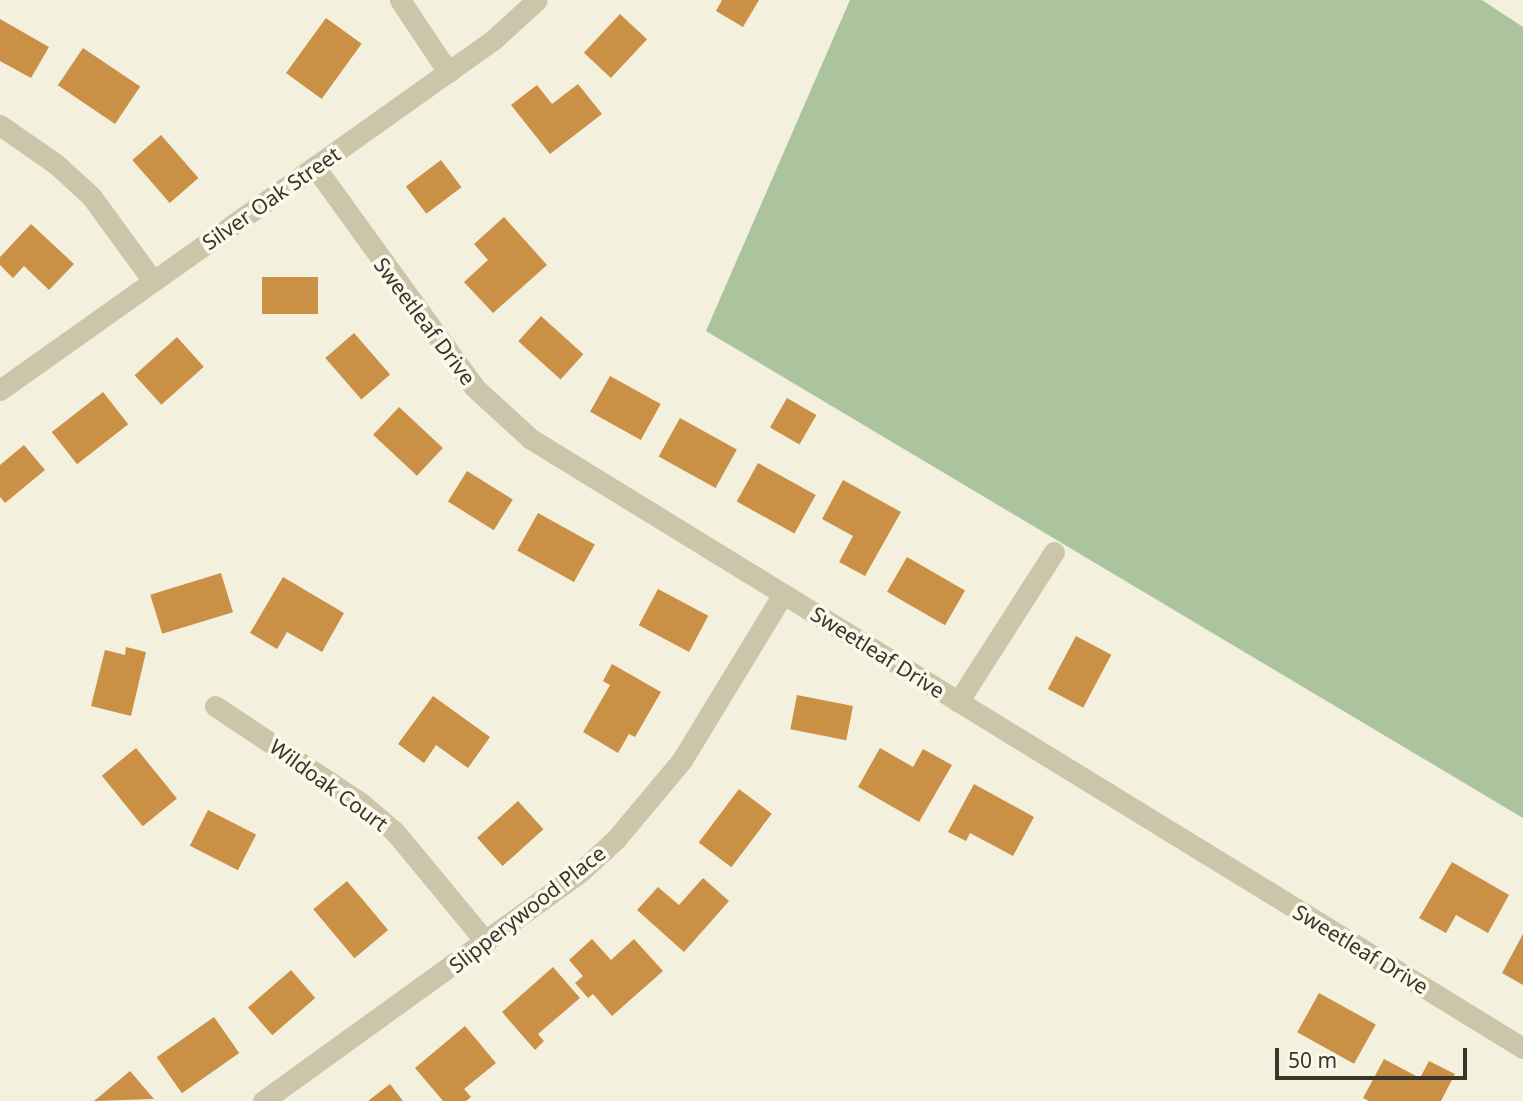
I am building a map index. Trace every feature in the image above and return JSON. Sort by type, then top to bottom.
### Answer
[{"type":"street","points":[[400,0],[448,72]]},
{"type":"street","name":"Silver Oak Street","points":[[0,390],[448,72],[537,0]]},
{"type":"street","points":[[0,125],[57,164],[91,196],[153,281]]},
{"type":"street","name":"Sweetleaf Drive","points":[[315,167],[419,317],[500,414],[531,439],[1523,1048]]},
{"type":"street","points":[[958,702],[1054,552]]},
{"type":"street","name":"Slipperywood Place","points":[[263,1101],[578,874],[651,801],[682,760],[783,594]]},
{"type":"street","name":"Wildoak Court","points":[[215,706],[361,803],[394,832],[486,942]]},
{"type":"green space","points":[[850,0],[1482,0],[1523,27],[1523,818],[706,331]]},
{"type":"building","points":[[722,0],[759,0],[743,27],[716,11]]},
{"type":"building","points":[[620,14],[647,39],[611,78],[584,53]]},
{"type":"building","points":[[326,18],[362,44],[322,99],[286,73]]},
{"type":"building","points":[[0,19],[49,47],[31,78],[0,61]]},
{"type":"building","points":[[83,48],[140,87],[115,124],[58,85]]},
{"type":"building","points":[[578,84],[602,114],[550,154],[511,105],[537,85],[552,104]]},
{"type":"building","points":[[161,135],[198,178],[170,203],[132,160]]},
{"type":"building","points":[[441,160],[461,187],[426,214],[406,186]]},
{"type":"building","points":[[504,217],[547,265],[493,313],[464,282],[488,260],[474,244]]},
{"type":"building","points":[[31,224],[74,264],[49,290],[24,266],[13,278],[0,265],[0,257]]},
{"type":"building","points":[[262,277],[318,277],[318,314],[262,314]]},
{"type":"building","points":[[541,316],[583,354],[561,379],[518,341]]},
{"type":"building","points":[[354,333],[390,375],[361,399],[325,358]]},
{"type":"building","points":[[177,337],[204,367],[161,405],[135,375]]},
{"type":"building","points":[[610,376],[661,404],[641,440],[590,412]]},
{"type":"building","points":[[103,392],[128,424],[77,464],[52,432]]},
{"type":"building","points":[[787,398],[816,415],[799,444],[770,427]]},
{"type":"building","points":[[399,407],[443,448],[417,476],[373,435]]},
{"type":"building","points":[[680,418],[737,450],[716,488],[659,456]]},
{"type":"building","points":[[24,445],[45,470],[5,503],[0,497],[0,465]]},
{"type":"building","points":[[758,463],[816,495],[794,533],[737,501]]},
{"type":"building","points":[[467,471],[513,500],[494,530],[448,502]]},
{"type":"building","points":[[843,480],[901,512],[865,576],[839,562],[853,536],[822,519]]},
{"type":"building","points":[[538,513],[595,545],[574,582],[517,551]]},
{"type":"building","points":[[907,557],[965,590],[945,625],[887,592]]},
{"type":"building","points":[[221,573],[233,612],[162,634],[150,595]]},
{"type":"building","points":[[283,577],[344,613],[322,652],[287,632],[277,649],[250,633]]},
{"type":"building","points":[[658,589],[708,616],[689,652],[639,625]]},
{"type":"building","points":[[1076,636],[1111,655],[1083,708],[1048,689]]},
{"type":"building","points":[[126,647],[146,652],[131,716],[91,706],[105,650],[125,655]]},
{"type":"building","points":[[612,664],[661,692],[635,737],[629,734],[618,753],[583,732],[610,685],[603,681]]},
{"type":"building","points":[[797,695],[853,706],[846,740],[790,729]]},
{"type":"building","points":[[433,696],[490,737],[468,768],[436,745],[424,763],[398,744]]},
{"type":"building","points":[[136,748],[177,799],[143,826],[102,776]]},
{"type":"building","points":[[880,748],[913,767],[923,749],[952,765],[919,822],[858,787]]},
{"type":"building","points":[[974,784],[1034,817],[1013,856],[970,833],[966,841],[948,832]]},
{"type":"building","points":[[739,789],[772,814],[731,867],[699,843]]},
{"type":"building","points":[[518,801],[543,829],[503,866],[477,838]]},
{"type":"building","points":[[208,810],[256,835],[238,870],[190,846]]},
{"type":"building","points":[[1452,862],[1509,895],[1488,933],[1456,915],[1446,933],[1419,918]]},
{"type":"building","points":[[703,878],[729,901],[684,952],[637,910],[658,887],[679,905]]},
{"type":"building","points":[[347,881],[388,930],[354,958],[313,909]]},
{"type":"building","points":[[1523,934],[1523,985],[1502,973]]},
{"type":"building","points":[[592,939],[611,960],[634,939],[663,971],[612,1016],[593,994],[588,998],[575,983],[583,976],[569,960]]},
{"type":"building","points":[[553,967],[580,998],[538,1034],[544,1041],[535,1050],[502,1012]]},
{"type":"building","points":[[291,970],[315,998],[272,1035],[248,1007]]},
{"type":"building","points":[[1319,993],[1376,1025],[1354,1064],[1297,1032]]},
{"type":"building","points":[[214,1017],[239,1053],[182,1093],[157,1057]]},
{"type":"building","points":[[465,1026],[496,1063],[464,1089],[471,1097],[466,1101],[443,1101],[415,1068]]},
{"type":"building","points":[[1384,1059],[1420,1078],[1429,1061],[1455,1074],[1441,1101],[1369,1101],[1363,1098]]},
{"type":"building","points":[[130,1071],[154,1099],[94,1101]]},
{"type":"building","points":[[390,1084],[403,1101],[368,1101]]}]
